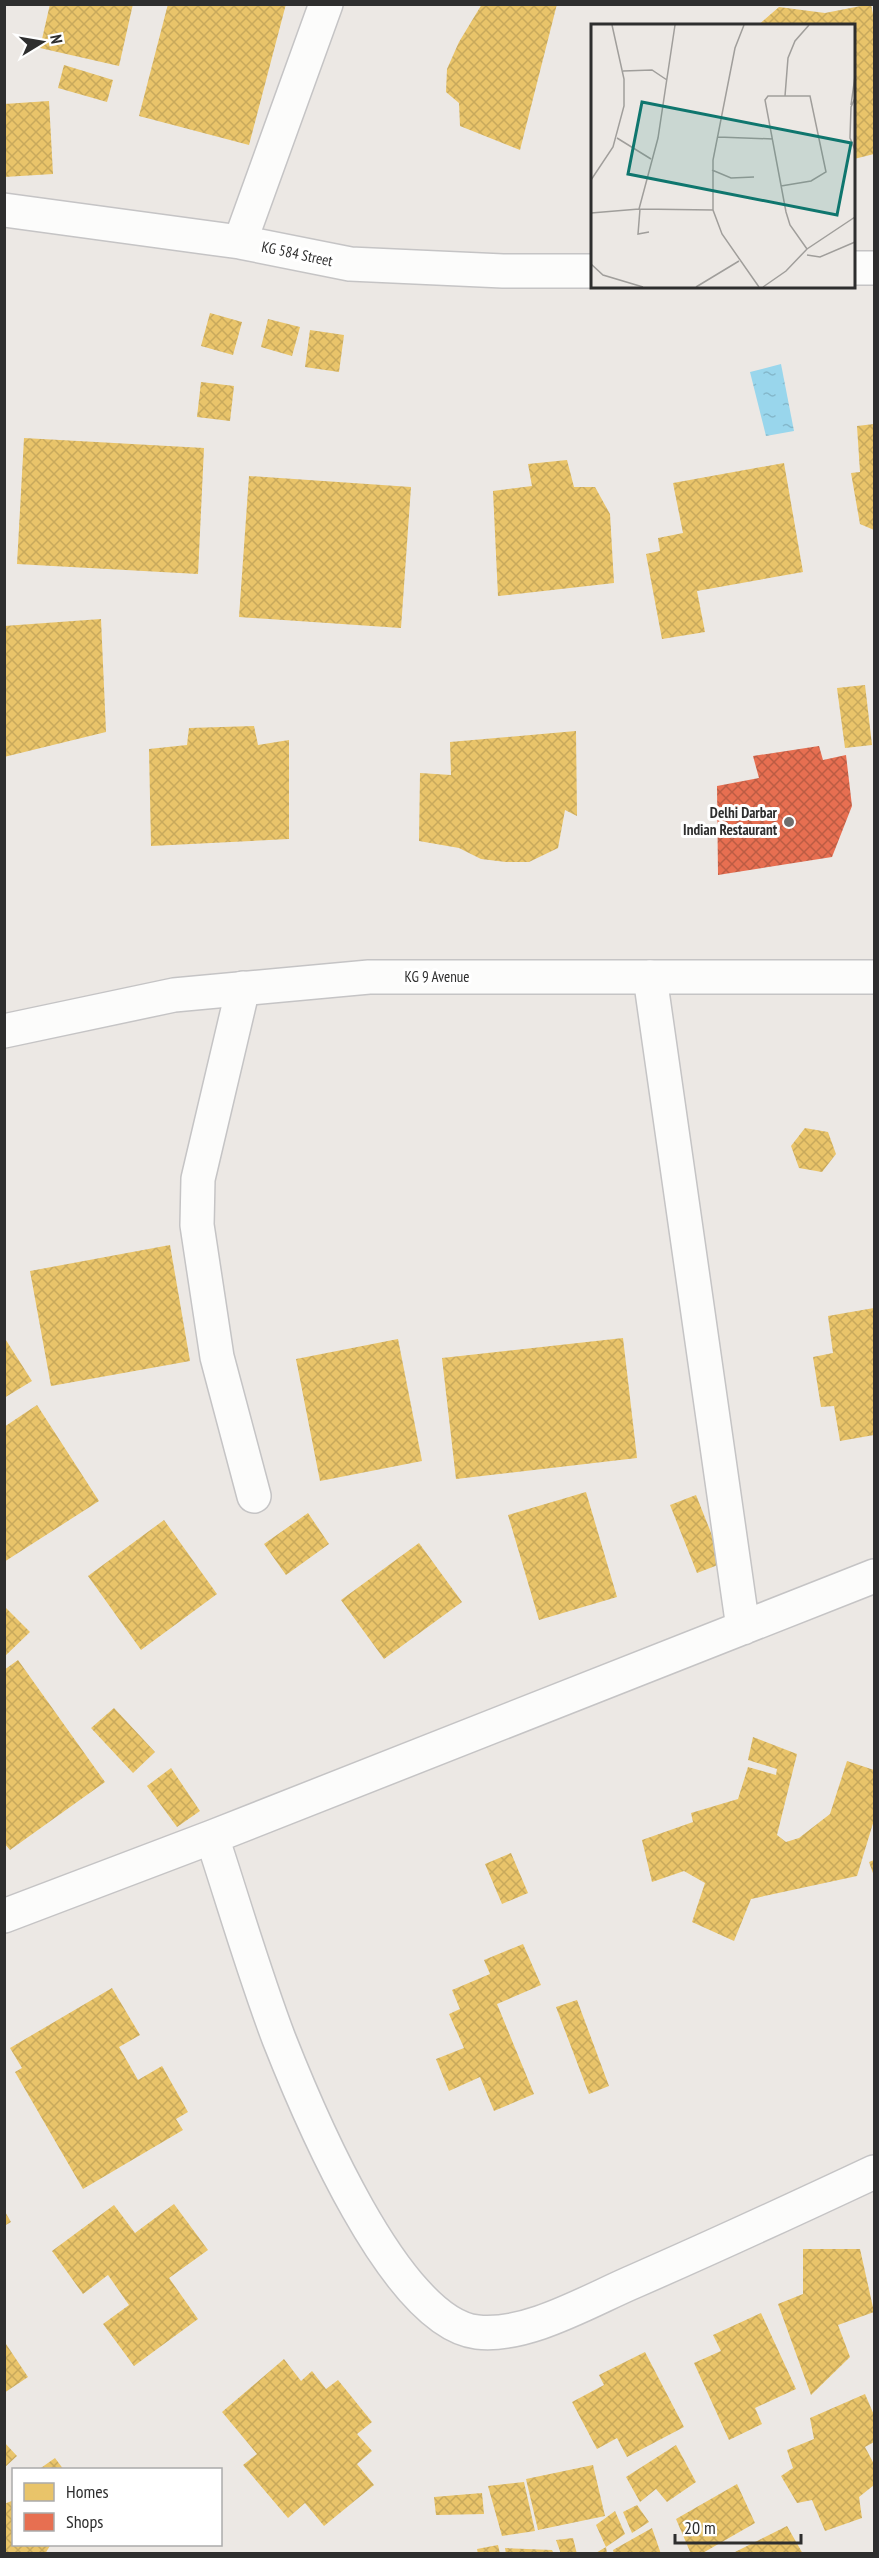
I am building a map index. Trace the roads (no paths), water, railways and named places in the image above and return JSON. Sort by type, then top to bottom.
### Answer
[{"type":"street","points":[[240,242],[326,4]]},
{"type":"street","name":"KG 584 Street","points":[[4,210],[240,242],[350,264],[503,271],[591,270]]},
{"type":"street","points":[[855,268],[874,268]]},
{"type":"street","name":"KG 9 Avenue","points":[[4,1031],[174,995],[369,977],[874,977]]},
{"type":"street","points":[[650,977],[743,1628]]},
{"type":"street","points":[[243,988],[198,1179],[197,1225],[218,1357],[254,1496]]},
{"type":"street","points":[[4,1916],[212,1837],[874,1576]]},
{"type":"street","points":[[212,1837],[279,2039],[337,2170],[387,2260],[422,2301],[455,2325],[476,2332],[510,2331],[550,2318],[874,2172]]},
{"type":"water","points":[[781,364],[794,431],[766,436],[750,372]]},
{"type":"place","name":"Delhi Darbar Indian Restaurant","points":[[789,822]]}]
